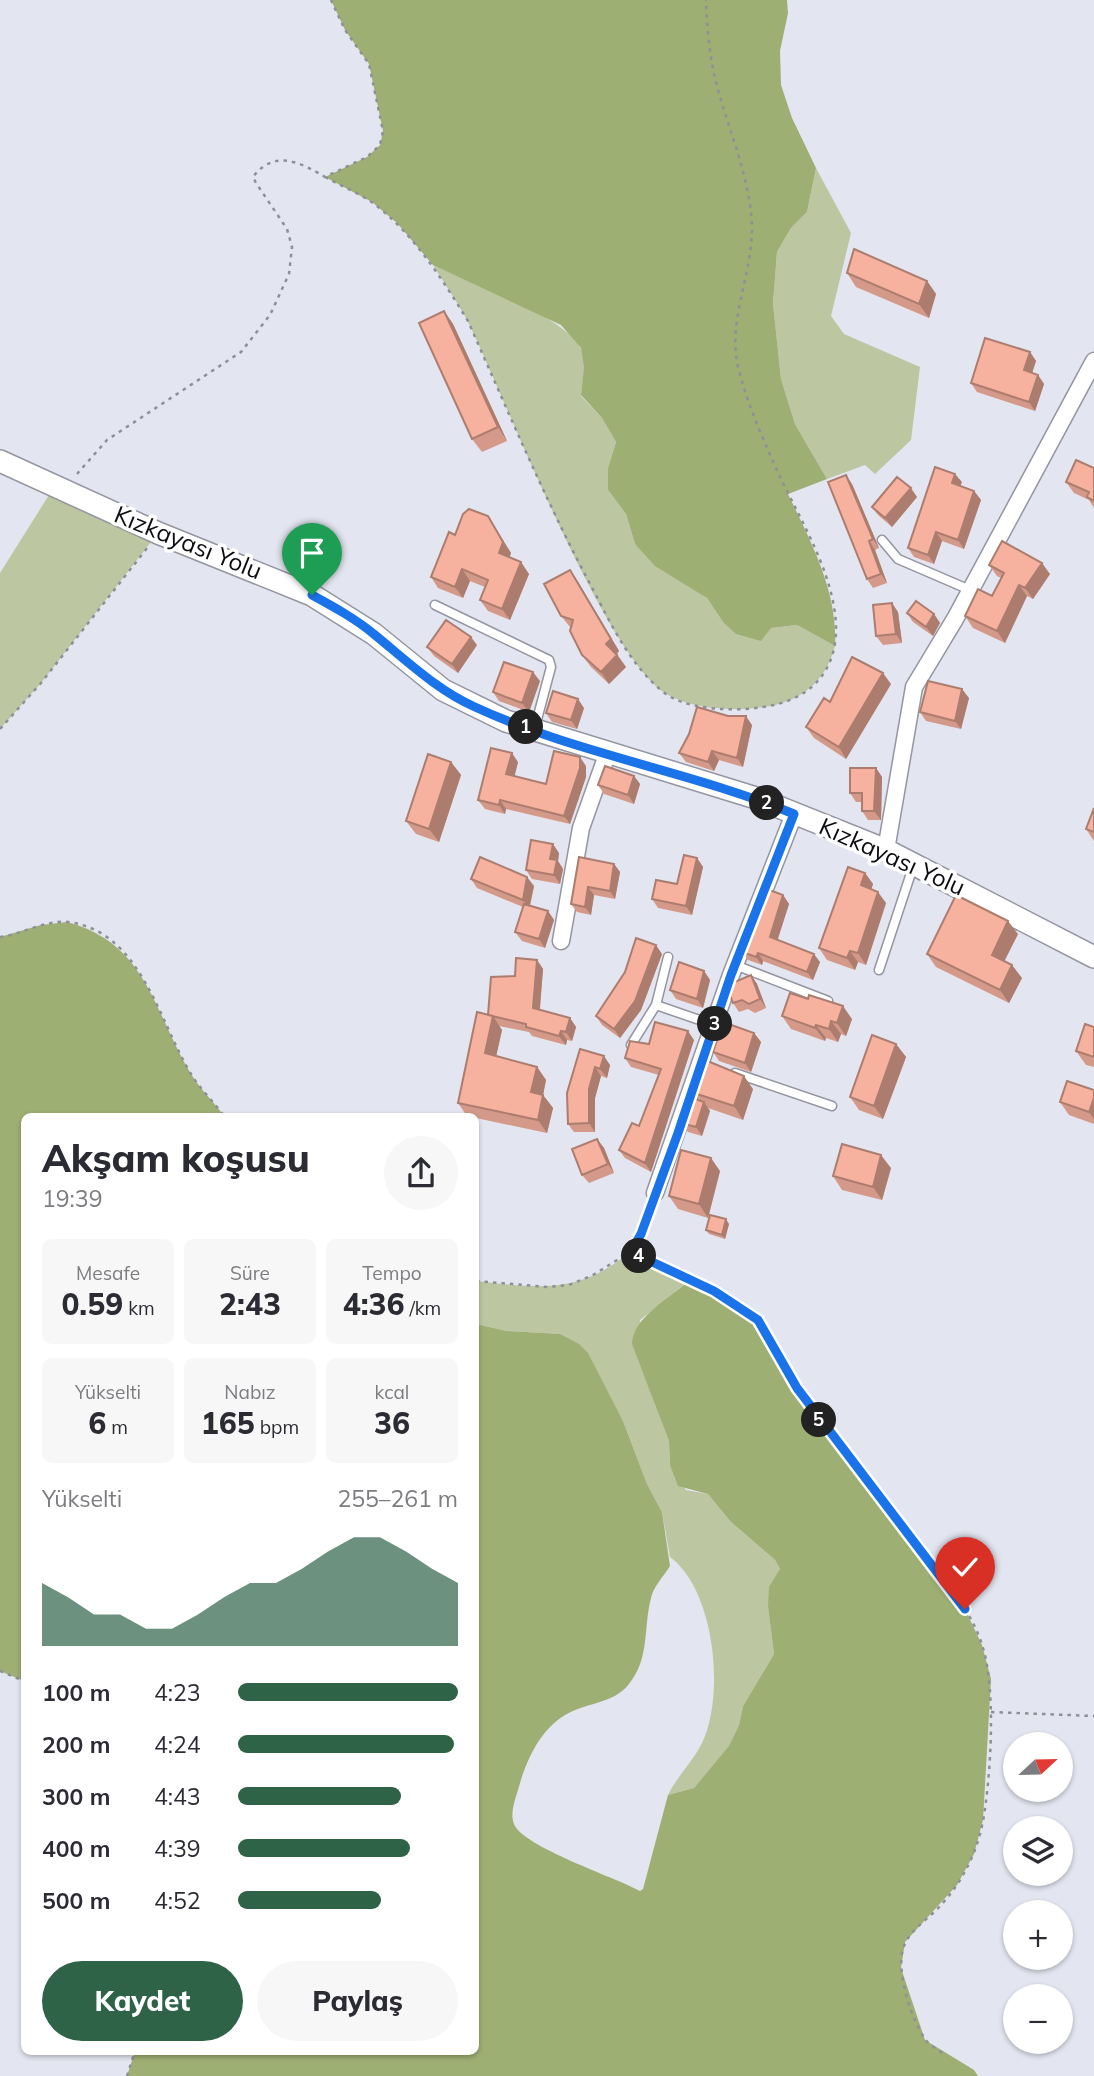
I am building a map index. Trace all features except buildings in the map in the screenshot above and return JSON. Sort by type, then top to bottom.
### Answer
[{"type":"street","points":[[886,850],[914,687],[971,590],[1094,361]]},
{"type":"street","name":"Kızkayası Yolu","points":[[0,461],[158,533],[312,595],[374,634],[443,690],[483,711],[534,730],[696,778],[886,850],[1094,957]]},
{"type":"street","points":[[561,941],[581,828],[608,752]]},
{"type":"street","points":[[655,1193],[709,1065],[714,1025],[794,814]]},
{"type":"lane","points":[[882,540],[898,559],[971,590]]},
{"type":"lane","points":[[435,605],[549,660],[551,667],[534,730]]},
{"type":"lane","points":[[879,970],[914,864]]},
{"type":"lane","points":[[631,1045],[656,1005],[668,957]]},
{"type":"lane","points":[[735,965],[828,1001]]},
{"type":"lane","points":[[656,1005],[714,1025]]},
{"type":"lane","points":[[728,1071],[832,1106]]},
{"type":"path","points":[[326,177],[367,157],[380,145],[383,131],[369,64],[345,30],[331,0]]},
{"type":"path","points":[[62,491],[107,440],[241,352],[270,315],[289,274],[292,247],[287,229],[253,177],[258,170],[278,159],[292,159],[372,202],[397,223],[433,265],[468,321],[578,562],[614,629],[640,670],[669,696],[700,705],[741,710],[779,705],[800,696],[818,682],[830,664],[836,624],[821,566],[750,407],[737,366],[738,305],[752,232],[749,192],[715,76],[706,0]]},
{"type":"path","points":[[0,729],[50,673],[158,533]]},
{"type":"path","points":[[0,937],[41,925],[67,922],[87,928],[117,944],[150,991],[192,1077],[222,1113]]},
{"type":"path","points":[[479,1281],[525,1286],[569,1285],[610,1266],[631,1252],[641,1234],[655,1193]]},
{"type":"path","points":[[631,1252],[714,1291],[758,1320],[797,1388],[965,1609],[982,1645],[991,1679],[983,1820],[974,1854],[957,1885],[941,1906],[915,1929],[905,1942],[902,1953],[901,1968],[925,2040],[945,2055]]},
{"type":"path","points":[[0,1671],[21,1680]]},
{"type":"path","points":[[990,1712],[1094,1716]]},
{"type":"path","points":[[127,2076],[134,2055]]},
{"type":"green space","points":[[331,0],[787,0],[788,13],[780,51],[781,85],[792,118],[816,168],[807,212],[791,228],[777,252],[773,304],[781,379],[795,424],[827,479],[788,494],[814,549],[828,587],[835,626],[835,646],[797,625],[771,628],[761,641],[736,634],[723,622],[707,598],[655,566],[635,544],[626,514],[608,490],[608,468],[616,442],[602,418],[581,395],[584,367],[581,348],[561,325],[433,265],[397,223],[372,202],[325,177],[367,157],[380,145],[383,131],[369,64],[345,30]]},
{"type":"green space","points":[[816,168],[851,233],[831,316],[844,334],[920,367],[911,440],[875,474],[865,465],[827,479],[795,424],[781,379],[773,304],[777,252],[791,228],[807,212]]},
{"type":"green space","points":[[433,265],[535,311],[570,335],[580,347],[584,358],[581,396],[602,418],[616,442],[608,468],[608,490],[626,514],[635,544],[707,598],[723,622],[771,628],[797,625],[835,646],[825,670],[810,688],[777,704],[753,708],[716,708],[692,704],[670,696],[645,674],[617,635],[588,584],[559,526],[469,324]]},
{"type":"green space","points":[[54,487],[158,533],[41,683],[0,729],[0,573]]},
{"type":"green space","points":[[67,922],[94,932],[115,946],[145,982],[191,1074],[222,1113],[21,1113],[21,1680],[0,1671],[0,937],[41,925]]},
{"type":"green space","points":[[630,1252],[690,1280],[640,1320],[656,1406],[669,1441],[670,1465],[686,1490],[708,1494],[730,1521],[775,1560],[780,1569],[768,1607],[774,1654],[743,1706],[739,1725],[729,1747],[694,1788],[668,1795],[701,1745],[709,1724],[713,1700],[712,1645],[697,1594],[685,1573],[670,1557],[662,1512],[647,1484],[623,1421],[610,1397],[560,1334],[507,1331],[479,1325],[479,1281],[557,1285],[593,1276]]},
{"type":"green space","points":[[690,1280],[740,1306],[758,1320],[797,1388],[965,1609],[982,1645],[991,1679],[983,1820],[974,1854],[957,1885],[905,1942],[901,1968],[925,2040],[974,2070],[978,2076],[127,2076],[134,2055],[479,2055],[479,1325],[507,1331],[560,1334],[579,1344],[588,1353],[623,1421],[647,1484],[662,1512],[670,1566],[652,1594],[643,1654],[636,1674],[615,1696],[570,1712],[547,1730],[527,1764],[512,1814],[514,1824],[521,1833],[551,1852],[640,1891],[643,1889],[668,1795],[694,1788],[729,1746],[739,1725],[743,1706],[774,1654],[768,1607],[769,1587],[780,1569],[775,1560],[730,1521],[708,1494],[678,1486],[670,1465],[669,1441],[632,1344],[639,1325]]},
{"type":"route","points":[[312,595],[344,613],[443,690],[472,706],[506,721],[696,778],[757,798],[794,814],[731,975],[641,1234],[631,1252],[714,1291],[758,1320],[797,1388],[965,1609]]}]
